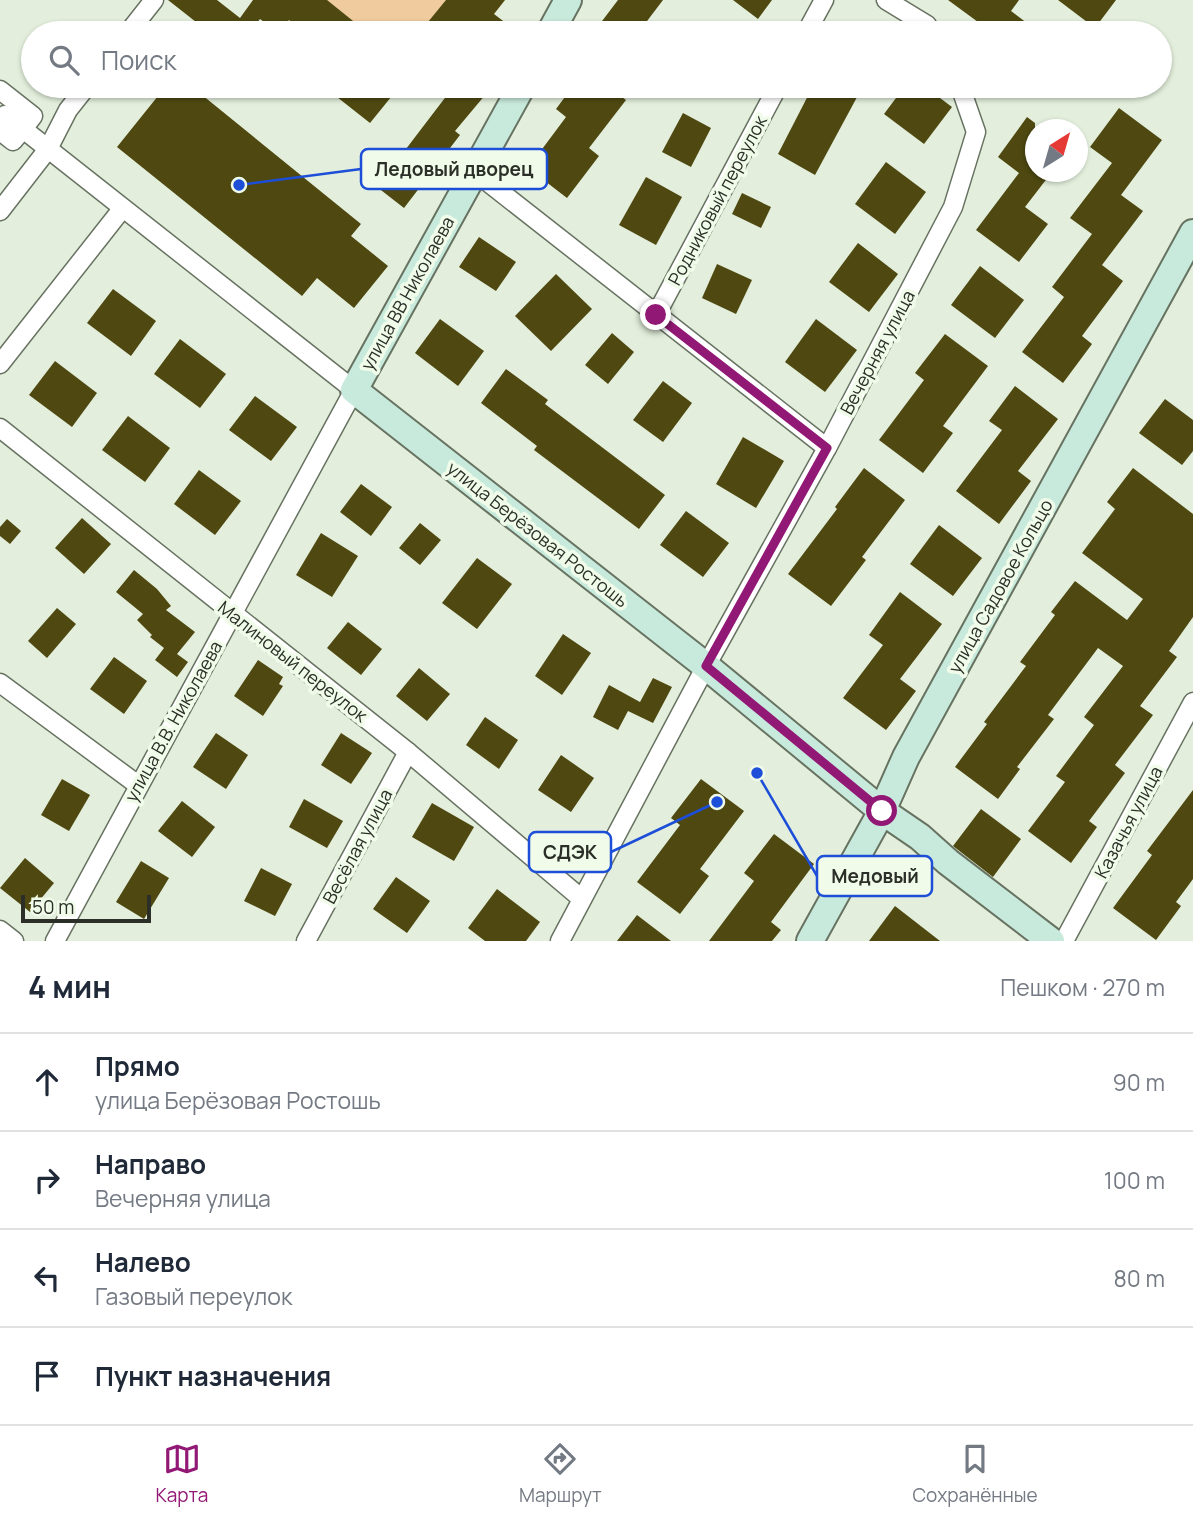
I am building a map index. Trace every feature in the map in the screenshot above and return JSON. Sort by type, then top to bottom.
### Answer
[{"type":"street","points":[[137,21],[154,0]]},
{"type":"street","points":[[557,21],[568,0]]},
{"type":"street","points":[[813,21],[824,0]]},
{"type":"street","points":[[886,0],[920,21]]},
{"type":"street","points":[[0,90],[5,117],[13,141],[33,116],[5,117]]},
{"type":"street","points":[[0,211],[48,149],[68,110],[78,98]]},
{"type":"street","name":"улица ВВ Николаева","points":[[354,390],[515,98]]},
{"type":"street","name":"Родниковый переулок","points":[[656,315],[772,98]]},
{"type":"street","name":"Вечерняя улица","points":[[560,941],[706,666],[827,448],[953,207],[975,132],[964,98]]},
{"type":"street","name":"улица Берёзовая Ростошь","points":[[23,129],[706,666],[882,811],[920,837],[948,862],[1051,941]]},
{"type":"street","points":[[475,172],[827,448]]},
{"type":"street","points":[[0,364],[122,209]]},
{"type":"street","name":"улица Садовое Кольцо","points":[[810,941],[882,811],[906,757],[1193,233]]},
{"type":"street","name":"улица В.В. Николаева","points":[[55,941],[354,390]]},
{"type":"street","name":"Малиновый переулок","points":[[0,428],[408,752],[582,899]]},
{"type":"street","points":[[0,683],[138,785]]},
{"type":"street","name":"Казачья улица","points":[[1064,941],[1193,702]]},
{"type":"street","name":"Весёлая улица","points":[[306,941],[408,752]]},
{"type":"street","points":[[0,930],[14,941]]},
{"type":"shaded area","points":[[262,0],[505,0],[488,21],[290,21]]},
{"type":"building","points":[[168,0],[217,0],[240,18],[253,0],[327,0],[353,21],[260,19],[195,21]]},
{"type":"building","points":[[446,0],[505,0],[494,14],[503,21],[429,21]]},
{"type":"building","points":[[618,0],[663,0],[647,21],[602,21]]},
{"type":"building","points":[[733,0],[772,0],[758,19]]},
{"type":"building","points":[[948,0],[1019,0],[1011,11],[1024,21],[977,21]]},
{"type":"building","points":[[1058,0],[1116,0],[1100,21],[1086,21]]},
{"type":"building","points":[[156,98],[206,98],[361,224],[351,236],[388,266],[354,308],[317,278],[302,296],[117,147]]},
{"type":"building","points":[[338,98],[390,98],[370,123]]},
{"type":"building","points":[[445,98],[483,98],[455,131],[460,135],[404,208],[377,187]]},
{"type":"building","points":[[564,98],[626,100],[589,148],[599,156],[567,198],[528,168],[566,117],[556,109]]},
{"type":"building","points":[[807,98],[857,98],[815,175],[778,154]]},
{"type":"building","points":[[896,98],[940,98],[952,107],[924,144],[884,114]]},
{"type":"building","points":[[1119,108],[1162,140],[1121,195],[1143,211],[1102,265],[1123,281],[1082,336],[1092,344],[1063,383],[1022,352],[1064,297],[1052,287],[1092,234],[1070,218],[1112,163],[1090,147]]},
{"type":"building","points":[[683,113],[711,128],[691,167],[662,152]]},
{"type":"building","points":[[1025,120],[1025,182],[1044,182],[1025,207],[1048,224],[1019,262],[976,230],[1019,173],[998,157]]},
{"type":"building","points":[[886,162],[926,192],[895,234],[855,204]]},
{"type":"building","points":[[646,177],[682,197],[656,245],[619,225]]},
{"type":"building","points":[[742,193],[771,207],[761,228],[732,214]]},
{"type":"building","points":[[479,237],[516,262],[496,291],[459,267]]},
{"type":"building","points":[[858,243],[898,274],[869,312],[829,282]]},
{"type":"building","points":[[717,264],[752,280],[736,314],[702,298]]},
{"type":"building","points":[[980,266],[1024,300],[995,338],[951,305]]},
{"type":"building","points":[[556,274],[592,309],[551,351],[515,316]]},
{"type":"building","points":[[113,289],[156,321],[131,356],[87,323]]},
{"type":"building","points":[[440,319],[484,351],[458,386],[415,353]]},
{"type":"building","points":[[816,319],[857,350],[825,392],[785,362]]},
{"type":"building","points":[[612,333],[634,352],[608,384],[585,365]]},
{"type":"building","points":[[945,334],[988,366],[943,426],[953,433],[923,473],[879,440],[924,380],[915,373]]},
{"type":"building","points":[[180,339],[226,374],[200,408],[154,374]]},
{"type":"building","points":[[55,361],[97,393],[72,427],[29,395]]},
{"type":"building","points":[[506,369],[548,400],[545,404],[665,495],[639,529],[534,450],[537,446],[481,403]]},
{"type":"building","points":[[663,381],[692,403],[663,442],[633,420]]},
{"type":"building","points":[[1015,386],[1058,419],[1018,471],[1031,481],[999,524],[956,491],[1002,430],[989,421]]},
{"type":"building","points":[[255,396],[297,427],[271,461],[229,430]]},
{"type":"building","points":[[1165,399],[1193,420],[1193,451],[1182,465],[1139,433]]},
{"type":"building","points":[[128,416],[170,448],[145,482],[102,450]]},
{"type":"building","points":[[743,437],[784,461],[756,508],[716,484]]},
{"type":"building","points":[[864,468],[905,500],[862,557],[866,560],[831,606],[788,574]]},
{"type":"building","points":[[1133,468],[1193,514],[1193,617],[1169,651],[1177,657],[1140,706],[1153,715],[1115,765],[1125,773],[1089,821],[1097,827],[1071,863],[1028,831],[1065,782],[1056,776],[1094,725],[1084,717],[1123,666],[1098,648],[1048,715],[1054,719],[1017,767],[1020,769],[998,799],[955,767],[987,724],[984,722],[1026,666],[1020,662],[1055,615],[1051,612],[1075,581],[1127,620],[1143,599],[1082,553],[1115,509],[1107,502]]},
{"type":"building","points":[[199,470],[241,501],[215,535],[174,504]]},
{"type":"building","points":[[361,484],[392,507],[371,536],[340,512]]},
{"type":"building","points":[[686,511],[729,543],[703,577],[660,545]]},
{"type":"building","points":[[82,518],[111,544],[84,574],[55,548]]},
{"type":"building","points":[[7,519],[21,531],[10,544],[0,536],[0,527]]},
{"type":"building","points":[[420,523],[441,540],[420,565],[399,548]]},
{"type":"building","points":[[939,525],[982,558],[953,596],[910,564]]},
{"type":"building","points":[[321,533],[358,556],[332,597],[296,575]]},
{"type":"building","points":[[477,558],[512,584],[477,629],[442,603]]},
{"type":"building","points":[[134,570],[157,589],[171,606],[166,610],[195,632],[177,654],[188,662],[177,677],[155,660],[164,648],[150,637],[152,635],[137,620],[143,614],[116,592]]},
{"type":"building","points":[[900,592],[942,624],[900,679],[916,691],[886,730],[843,698],[883,645],[869,635]]},
{"type":"building","points":[[57,608],[76,624],[47,658],[28,641]]},
{"type":"building","points":[[348,622],[382,649],[361,675],[327,648]]},
{"type":"building","points":[[563,634],[591,653],[562,695],[535,676]]},
{"type":"building","points":[[114,657],[147,681],[124,714],[90,689]]},
{"type":"building","points":[[258,660],[283,677],[279,684],[283,686],[263,716],[234,696]]},
{"type":"building","points":[[419,668],[450,694],[427,721],[396,696]]},
{"type":"building","points":[[653,678],[672,687],[653,723],[628,711],[618,730],[593,717],[609,685],[640,702]]},
{"type":"building","points":[[485,717],[518,740],[499,769],[466,745]]},
{"type":"building","points":[[216,733],[248,755],[226,789],[193,767]]},
{"type":"building","points":[[341,733],[372,753],[351,784],[321,765]]},
{"type":"building","points":[[561,755],[594,778],[571,812],[538,790]]},
{"type":"building","points":[[62,779],[90,795],[69,831],[41,815]]},
{"type":"building","points":[[701,779],[744,811],[700,869],[709,876],[680,914],[637,882],[680,825],[671,818]]},
{"type":"building","points":[[1193,790],[1193,879],[1176,902],[1181,906],[1156,940],[1113,908],[1152,855],[1147,851]]},
{"type":"building","points":[[304,799],[343,821],[327,848],[289,827]]},
{"type":"building","points":[[182,801],[215,827],[192,857],[158,831]]},
{"type":"building","points":[[432,803],[474,827],[454,861],[412,837]]},
{"type":"building","points":[[981,809],[1021,839],[993,877],[953,846]]},
{"type":"building","points":[[774,834],[814,864],[771,922],[781,930],[772,941],[709,941],[754,881],[744,873]]},
{"type":"building","points":[[25,858],[54,883],[30,912],[0,888]]},
{"type":"building","points":[[141,861],[169,878],[144,919],[116,902]]},
{"type":"building","points":[[261,868],[292,884],[275,916],[244,901]]},
{"type":"building","points":[[396,877],[430,901],[407,933],[373,909]]},
{"type":"building","points":[[497,889],[540,922],[526,941],[485,941],[468,928]]},
{"type":"building","points":[[895,906],[940,941],[869,941]]},
{"type":"building","points":[[637,915],[671,941],[617,941]]},
{"type":"place","name":"Ледовый дворец","points":[[239,185]]},
{"type":"place","name":"Медовый","points":[[757,773]]},
{"type":"place","name":"СДЭК","points":[[717,802]]},
{"type":"route","points":[[656,315],[827,448],[706,666],[882,811]]}]
